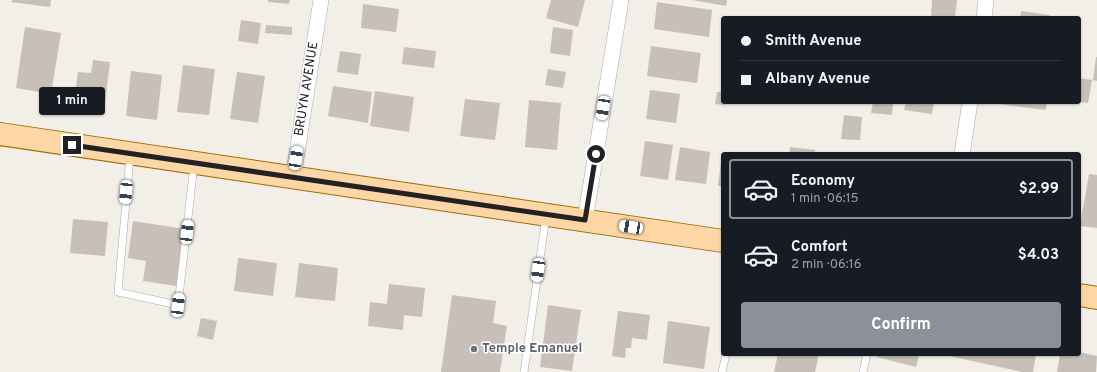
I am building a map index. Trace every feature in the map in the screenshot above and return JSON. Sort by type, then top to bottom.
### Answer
[{"type":"main road","points":[[0,134],[721,241]]},
{"type":"main road","points":[[1081,295],[1097,298]]},
{"type":"street","name":"BRUYN AVENUE","points":[[293,178],[321,0]]},
{"type":"street","points":[[585,220],[621,0]]},
{"type":"street","points":[[984,16],[986,0]]},
{"type":"street","points":[[962,152],[970,104]]},
{"type":"lane","points":[[130,154],[118,292],[178,305],[194,163]]},
{"type":"lane","points":[[524,372],[546,214]]},
{"type":"lane","points":[[722,372],[726,356]]},
{"type":"lane","points":[[863,372],[866,356]]},
{"type":"building","points":[[12,0],[51,0],[50,7],[11,2]]},
{"type":"building","points":[[268,0],[290,0],[289,4],[268,2]]},
{"type":"building","points":[[551,0],[585,0],[578,27],[546,18]]},
{"type":"building","points":[[692,0],[727,0],[726,6]]},
{"type":"building","points":[[932,0],[957,0],[955,16],[931,16]]},
{"type":"building","points":[[657,2],[712,10],[709,37],[654,29]]},
{"type":"building","points":[[363,4],[399,9],[396,32],[361,28]]},
{"type":"building","points":[[1021,11],[1050,15],[1050,16],[1020,16]]},
{"type":"building","points":[[241,20],[261,23],[258,44],[238,41]]},
{"type":"building","points":[[266,25],[292,27],[292,35],[265,33]]},
{"type":"building","points":[[25,27],[61,33],[51,94],[16,88]]},
{"type":"building","points":[[553,27],[573,30],[570,56],[550,53]]},
{"type":"building","points":[[651,46],[701,53],[697,83],[647,76]]},
{"type":"building","points":[[404,47],[436,51],[434,68],[402,64]]},
{"type":"building","points":[[340,51],[361,54],[358,75],[337,72]]},
{"type":"building","points":[[1097,57],[1097,81],[1093,80]]},
{"type":"building","points":[[93,60],[110,62],[104,111],[73,108],[78,72],[91,73]]},
{"type":"building","points":[[183,65],[215,69],[209,115],[177,112]]},
{"type":"building","points":[[548,69],[566,72],[563,88],[545,85]]},
{"type":"building","points":[[131,71],[162,75],[157,120],[126,116]]},
{"type":"building","points":[[237,72],[265,76],[258,123],[230,119]]},
{"type":"building","points":[[1081,78],[1092,80],[1088,103],[1081,102]]},
{"type":"building","points":[[333,86],[372,92],[368,123],[328,116]]},
{"type":"building","points":[[650,90],[680,94],[676,123],[646,119]]},
{"type":"building","points":[[375,91],[414,97],[409,132],[370,126]]},
{"type":"building","points":[[717,92],[721,92],[721,104],[724,105],[715,104]]},
{"type":"building","points":[[465,99],[500,103],[495,140],[460,136]]},
{"type":"building","points":[[529,100],[561,103],[557,150],[525,147]]},
{"type":"building","points":[[873,104],[893,104],[892,115],[871,113]]},
{"type":"building","points":[[906,104],[934,104],[932,114],[904,110]]},
{"type":"building","points":[[999,104],[1047,104],[1046,110]]},
{"type":"building","points":[[844,115],[862,117],[860,140],[841,139]]},
{"type":"building","points":[[645,141],[673,145],[668,180],[640,176]]},
{"type":"building","points":[[680,147],[710,152],[706,184],[675,180]]},
{"type":"building","points":[[790,147],[815,150],[815,152],[789,152]]},
{"type":"building","points":[[721,164],[721,186],[718,186]]},
{"type":"building","points":[[1089,174],[1097,175],[1097,228],[1081,226]]},
{"type":"building","points":[[73,219],[108,222],[105,256],[70,253]]},
{"type":"building","points":[[133,221],[185,229],[176,286],[143,281],[146,261],[128,258]]},
{"type":"building","points":[[238,258],[277,263],[273,296],[234,291]]},
{"type":"building","points":[[299,263],[338,268],[335,301],[295,297]]},
{"type":"building","points":[[389,284],[425,288],[422,317],[404,315],[403,330],[368,326],[370,302],[387,304]]},
{"type":"building","name":"Temple Emanuel","points":[[452,295],[496,301],[493,323],[507,326],[500,372],[441,372]]},
{"type":"building","points":[[548,305],[581,310],[572,371],[540,367]]},
{"type":"building","points":[[618,311],[650,315],[647,340],[632,338],[631,348],[626,348],[625,358],[612,356]]},
{"type":"building","points":[[201,318],[217,321],[213,340],[197,336]]},
{"type":"building","points":[[668,321],[710,327],[704,369],[663,363]]},
{"type":"building","points":[[1081,352],[1097,356],[1096,372],[1057,372],[1060,356],[1081,356]]},
{"type":"building","points":[[778,356],[819,356],[815,372],[774,372]]},
{"type":"building","points":[[877,356],[919,356],[916,367]]},
{"type":"building","points":[[949,356],[1036,356],[1033,372],[1022,372]]},
{"type":"place","name":"Temple Emanuel","points":[[474,349]]},
{"type":"route","points":[[72,145],[585,220],[596,154]]}]
